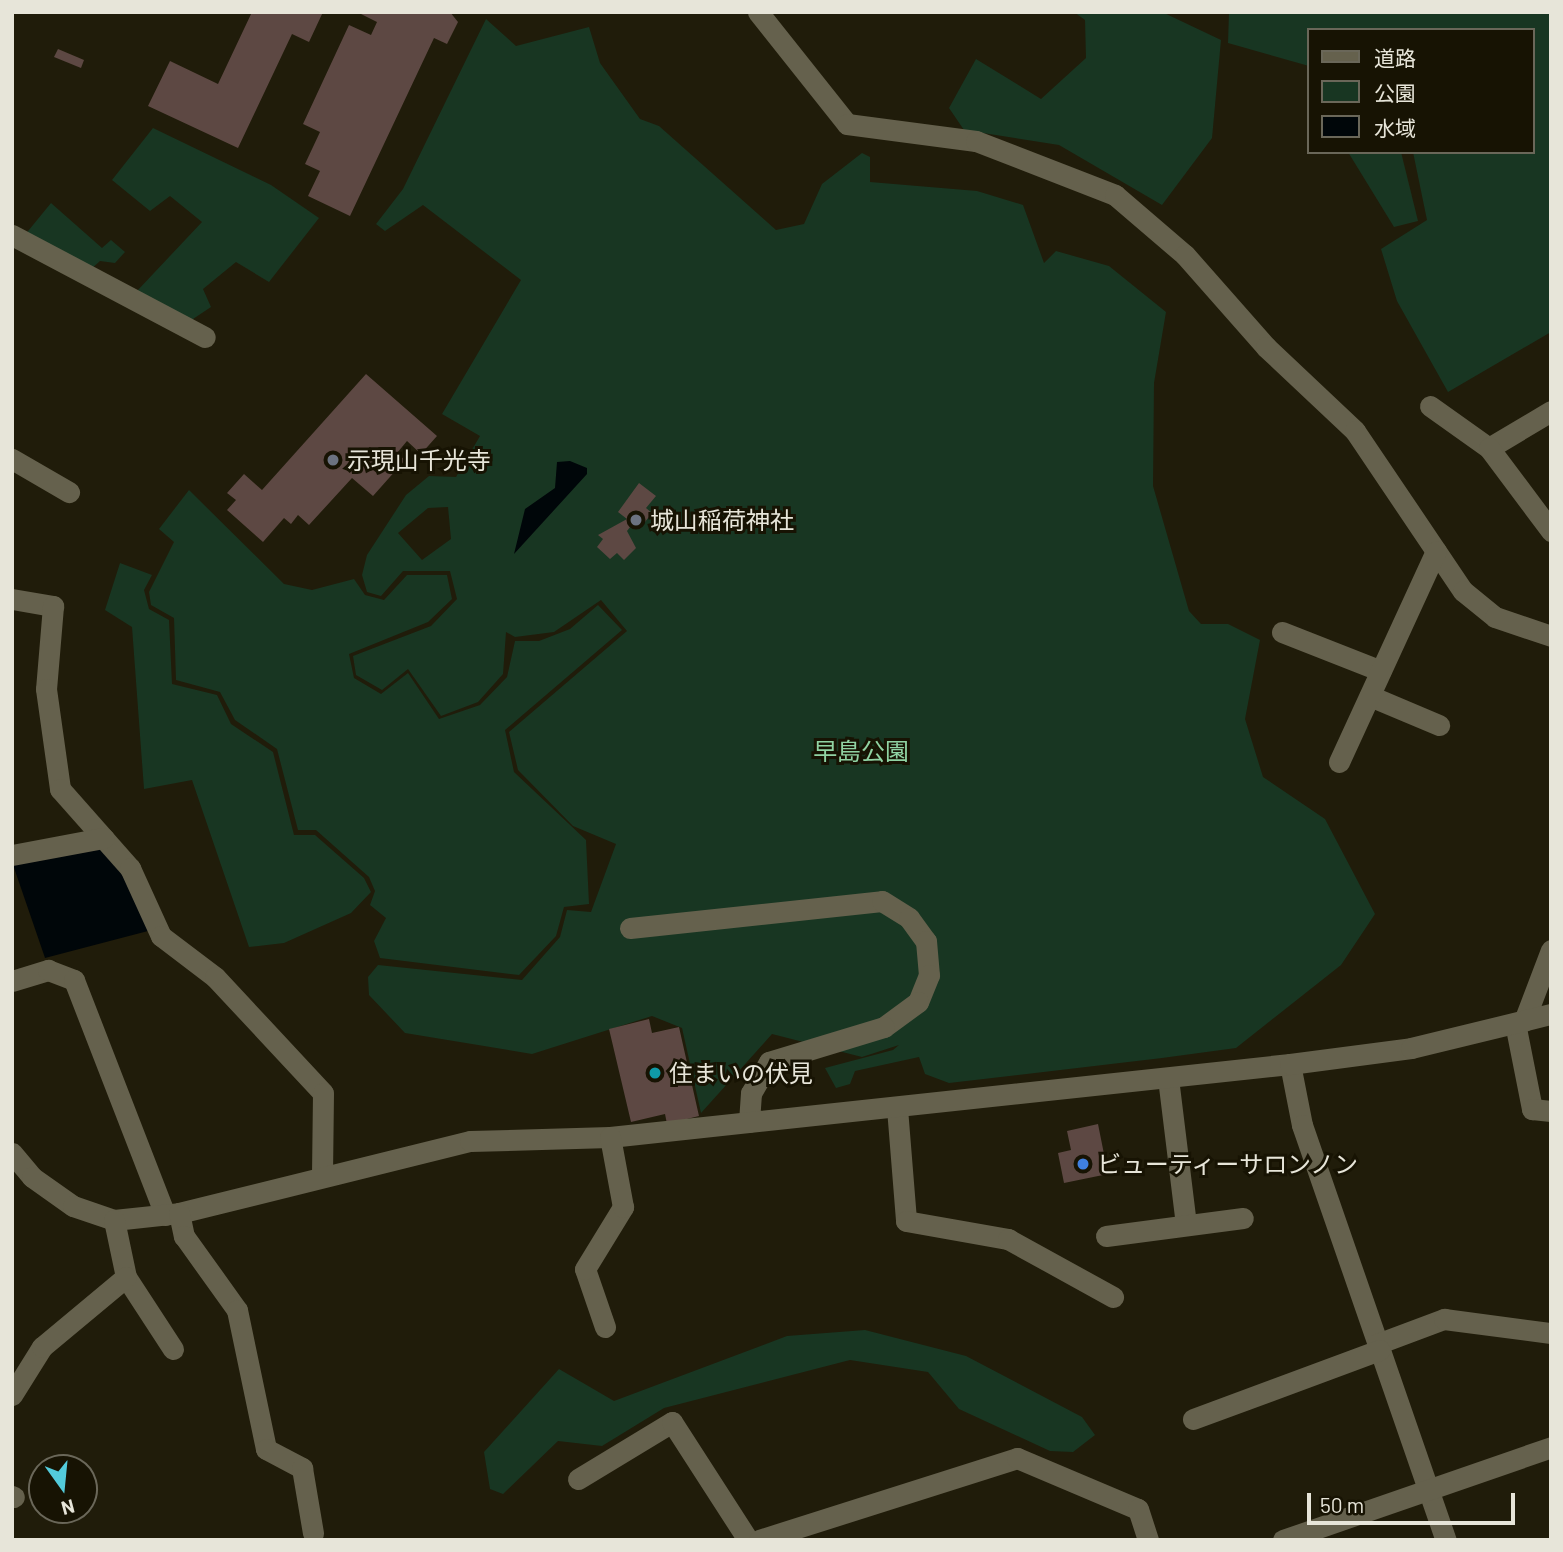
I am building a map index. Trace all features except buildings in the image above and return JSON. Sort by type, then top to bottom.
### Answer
[{"type":"street","points":[[758,12],[846,124],[976,141],[1115,195],[1185,255],[1266,347],[1355,431],[1462,591],[1495,617],[1551,636]]},
{"type":"street","points":[[15,242],[205,337]]},
{"type":"street","points":[[1430,406],[1489,449],[1551,531]]},
{"type":"street","points":[[1489,449],[1551,411]]},
{"type":"street","points":[[12,459],[69,492]]},
{"type":"street","points":[[1339,762],[1436,551]]},
{"type":"street","points":[[12,599],[53,606],[46,689],[60,789],[130,868],[161,936],[215,977],[323,1093],[322,1177]]},
{"type":"street","points":[[1282,632],[1381,671]]},
{"type":"street","points":[[1370,696],[1439,725]]},
{"type":"street","points":[[12,855],[103,838]]},
{"type":"street","points":[[629,928],[883,901],[909,918],[926,941],[929,975],[918,1002],[884,1027],[769,1062],[751,1093],[749,1122]]},
{"type":"street","points":[[1551,950],[1520,1022],[1532,1108],[1551,1111]]},
{"type":"street","points":[[12,981],[48,970],[75,980],[172,1214],[184,1236],[237,1310],[266,1449],[302,1468],[313,1533]]},
{"type":"street","points":[[14,1160],[73,1206],[114,1220],[172,1214],[470,1141],[610,1137],[1290,1064],[1411,1048],[1551,1014]]},
{"type":"street","points":[[1290,1064],[1302,1125],[1446,1540]]},
{"type":"street","points":[[1168,1078],[1186,1225]]},
{"type":"street","points":[[897,1108],[906,1221],[1008,1239],[1113,1297]]},
{"type":"street","points":[[605,1327],[585,1269],[623,1207],[610,1137]]},
{"type":"street","points":[[1106,1236],[1244,1218]]},
{"type":"street","points":[[114,1220],[126,1277],[173,1349]]},
{"type":"street","points":[[12,1395],[19,1360],[126,1277]]},
{"type":"street","points":[[1193,1419],[1444,1319],[1551,1334]]},
{"type":"street","points":[[578,1479],[672,1422],[748,1540]]},
{"type":"street","points":[[1283,1540],[1551,1447]]},
{"type":"street","points":[[759,1540],[1017,1458],[1138,1508],[1148,1540]]},
{"type":"green space","points":[[1074,12],[1162,12],[1221,40],[1212,138],[1162,205],[1059,145],[964,130],[949,108],[976,59],[1041,99],[1086,58],[1085,20]]},
{"type":"green space","points":[[1229,12],[1551,12],[1551,332],[1448,392],[1397,301],[1381,249],[1427,220],[1413,154],[1535,154],[1535,28],[1308,28],[1308,66],[1228,43]]},
{"type":"green space","name":"早島公園","points":[[486,19],[516,46],[589,27],[600,63],[640,119],[659,126],[776,230],[804,224],[822,184],[862,153],[870,157],[870,182],[977,191],[1023,205],[1044,263],[1056,251],[1109,266],[1166,312],[1154,383],[1153,486],[1189,611],[1201,624],[1228,624],[1260,640],[1245,719],[1263,777],[1325,819],[1375,914],[1341,965],[1236,1048],[1162,1058],[949,1083],[925,1074],[919,1057],[855,1071],[850,1084],[836,1088],[825,1068],[893,1050],[899,1045],[862,1057],[772,1034],[701,1113],[682,1028],[652,1016],[532,1054],[405,1033],[369,995],[368,977],[378,965],[522,980],[560,937],[567,910],[591,912],[616,844],[573,826],[518,770],[509,732],[627,631],[601,600],[554,632],[515,637],[506,632],[503,674],[478,702],[441,716],[408,669],[382,690],[356,675],[353,656],[431,626],[457,599],[450,571],[403,571],[381,596],[367,592],[362,575],[367,555],[406,495],[429,476],[456,477],[480,436],[442,414],[521,280],[423,205],[385,231],[376,224],[403,189]],"holes":[[[448,507],[451,539],[422,560],[398,533],[428,508]]]},
{"type":"green space","points":[[153,128],[271,185],[319,218],[269,282],[236,262],[203,289],[211,307],[187,323],[137,291],[202,222],[170,196],[150,211],[112,180]]},
{"type":"green space","points":[[1349,154],[1401,154],[1418,221],[1394,227]]},
{"type":"green space","points":[[51,203],[102,248],[111,240],[125,252],[115,263],[100,261],[90,270],[24,236]]},
{"type":"green space","points":[[189,490],[284,584],[312,590],[354,579],[365,595],[384,600],[407,575],[447,575],[452,599],[428,622],[349,654],[354,678],[381,694],[408,673],[439,719],[480,705],[507,677],[515,641],[539,641],[570,629],[598,605],[622,630],[505,730],[514,772],[586,840],[589,904],[564,907],[556,936],[519,975],[380,958],[374,941],[386,918],[370,905],[375,891],[369,877],[316,830],[298,830],[277,749],[235,720],[220,692],[176,680],[174,618],[151,605],[149,592],[174,542],[159,529]]},
{"type":"green space","points":[[120,563],[152,575],[144,590],[149,609],[169,620],[172,684],[217,695],[231,724],[273,752],[294,835],[315,835],[364,878],[371,892],[351,913],[284,943],[249,947],[192,780],[144,789],[132,627],[105,610]]},
{"type":"green space","points":[[865,1330],[966,1356],[1082,1417],[1095,1435],[1073,1452],[1050,1451],[959,1409],[928,1372],[850,1360],[664,1408],[602,1446],[558,1441],[503,1494],[490,1489],[484,1452],[559,1369],[614,1401],[787,1336]]},
{"type":"water","points":[[570,461],[587,468],[587,474],[514,554],[525,509],[555,488],[557,462]]},
{"type":"water","points":[[102,848],[124,874],[148,931],[45,958],[12,862]]},
{"type":"place","name":"示現山千光寺","points":[[333,460]]},
{"type":"place","name":"城山稲荷神社","points":[[636,520]]},
{"type":"place","name":"住まいの伏見","points":[[655,1073]]},
{"type":"place","name":"ビューティーサロンノン","points":[[1083,1164]]}]
